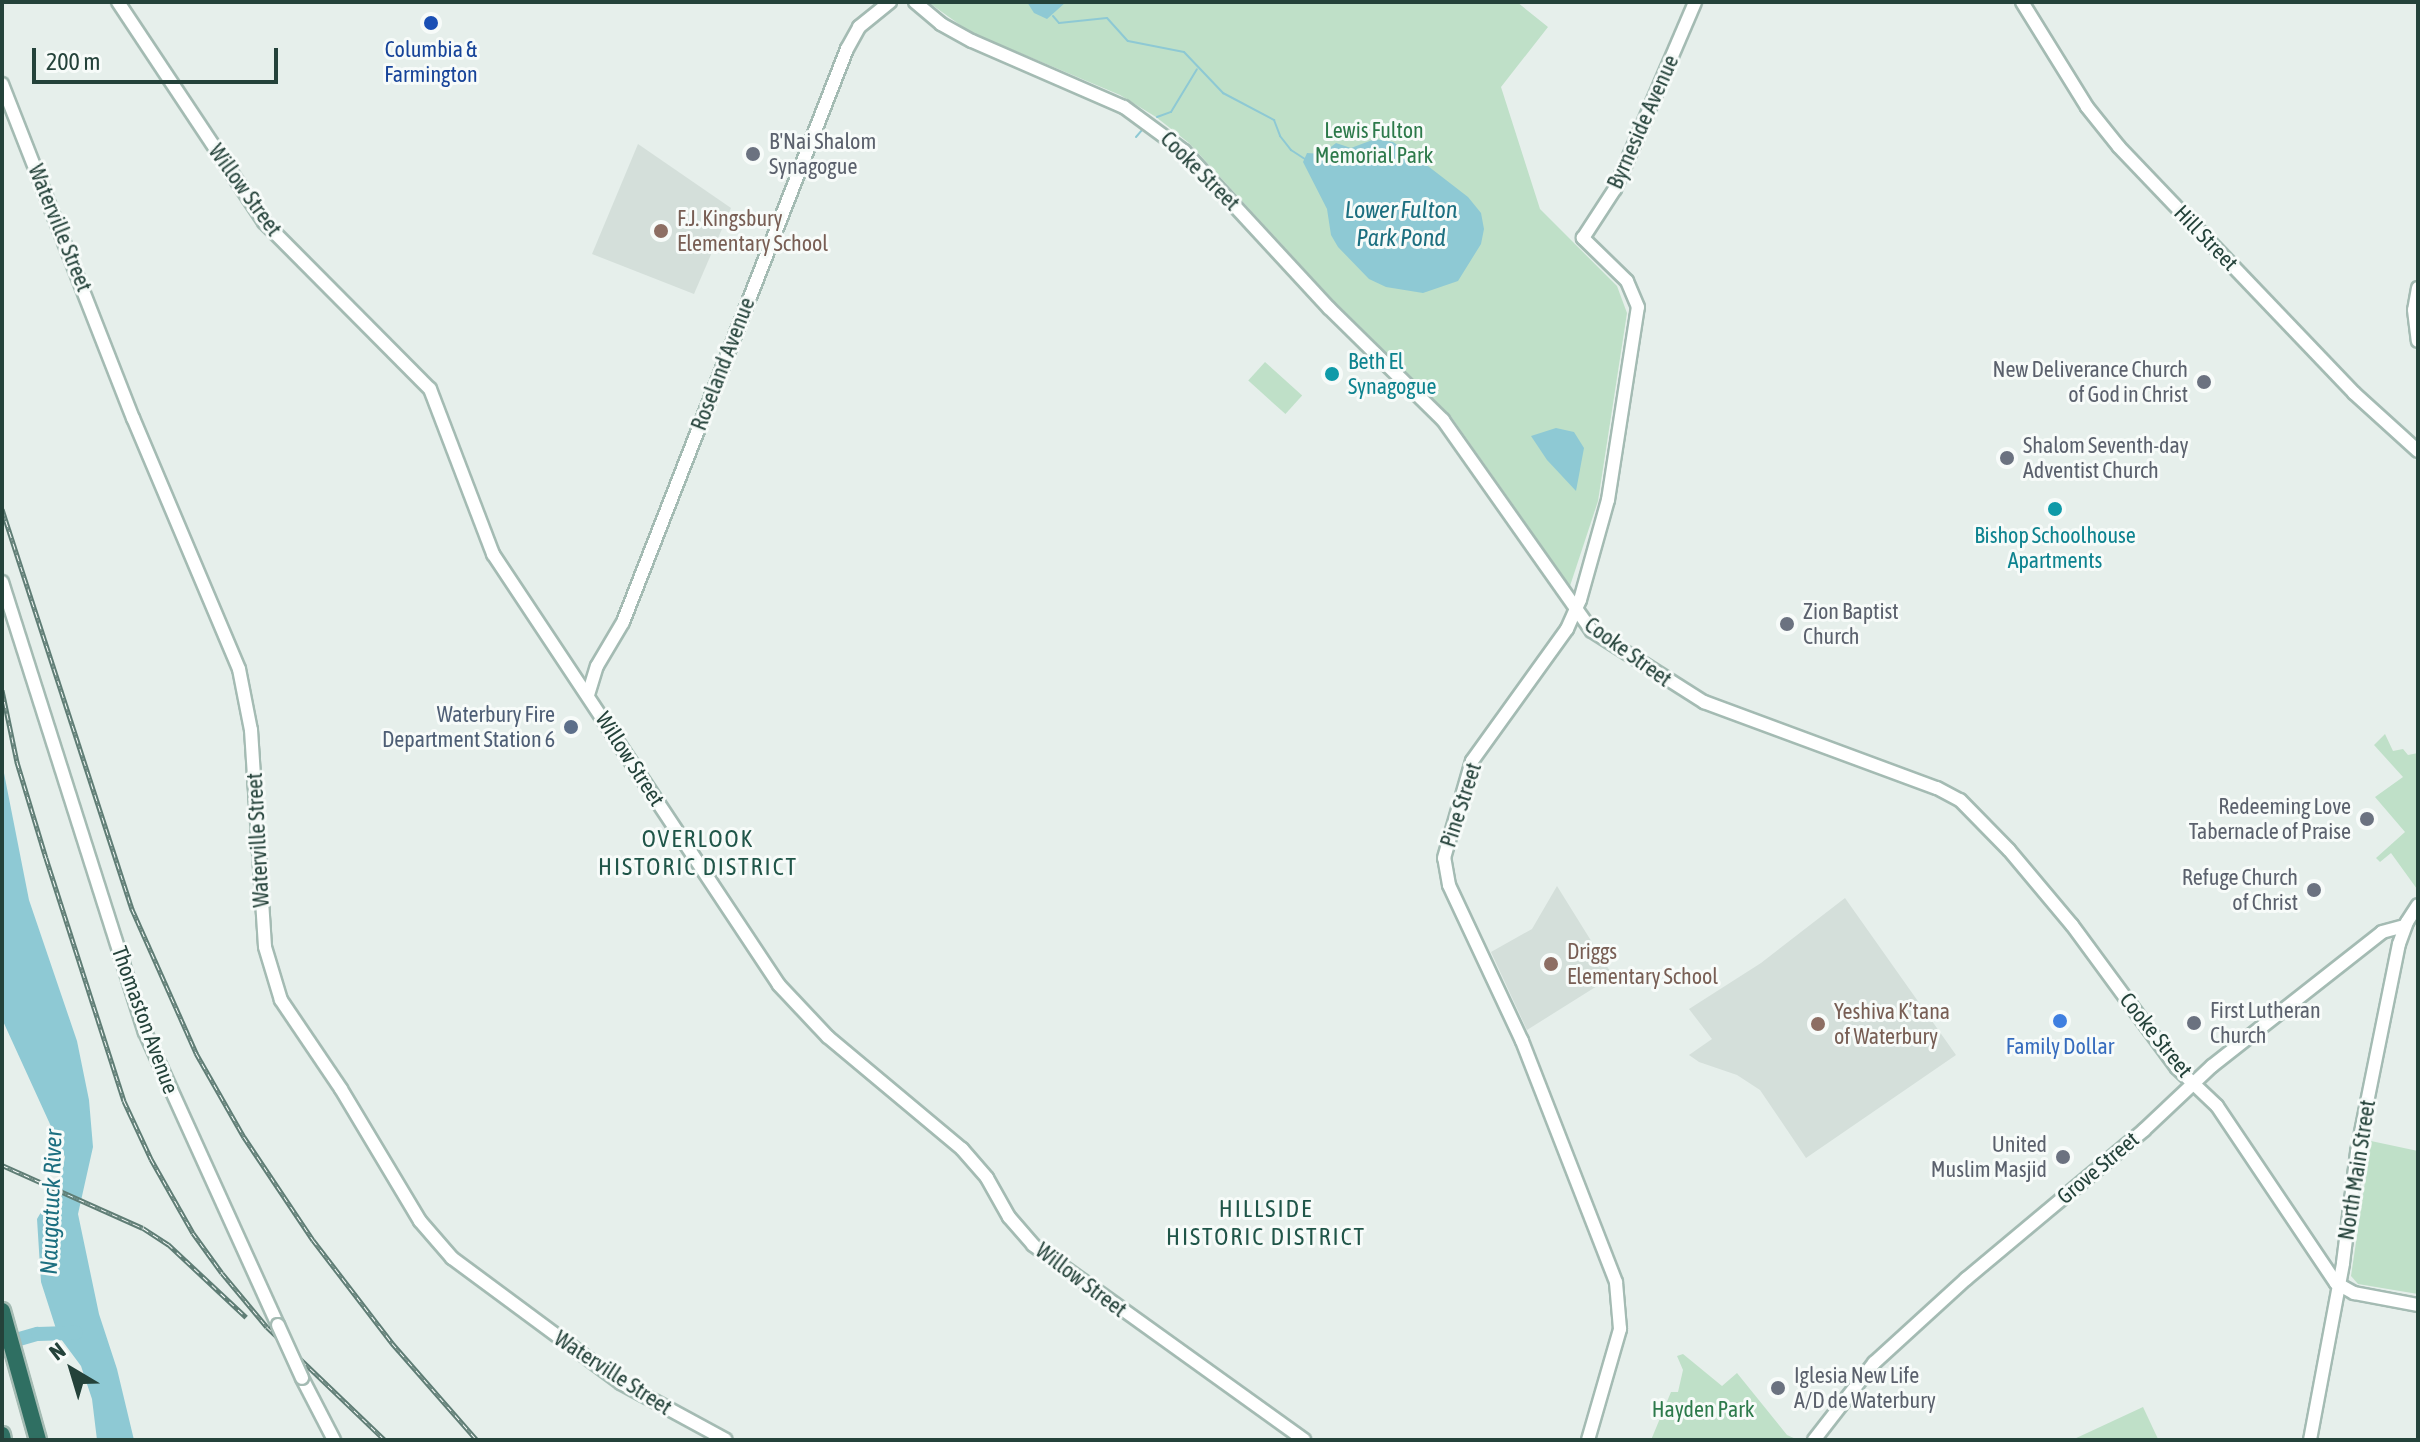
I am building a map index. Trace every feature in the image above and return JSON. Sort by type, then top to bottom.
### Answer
[{"type":"highway","points":[[2,1311],[38,1440]]},
{"type":"street","name":"Willow Street","points":[[118,2],[264,222],[430,389],[485,538],[764,966],[810,1021],[962,1149],[987,1178],[1009,1217],[1033,1245],[1304,1440]]},
{"type":"street","name":"Roseland Avenue","points":[[588,695],[601,659],[623,622],[812,133],[856,32],[890,2]]},
{"type":"street","name":"Cooke Street","points":[[915,2],[941,24],[972,41],[1124,107],[1184,151],[1329,308],[1443,420],[1576,612],[1596,635],[1704,702],[1955,797],[2003,844],[2055,905],[2168,1057],[2217,1106],[2339,1286]]},
{"type":"street","name":"Byrneside Avenue","points":[[1583,238],[1611,196],[1695,2]]},
{"type":"street","name":"Hill Street","points":[[2022,2],[2079,94],[2119,147],[2354,393],[2418,451]]},
{"type":"street","name":"Waterville Street","points":[[2,84],[132,414],[242,680],[251,730],[265,947],[269,970],[285,1008],[350,1104],[420,1221],[452,1258],[480,1283],[619,1382],[726,1440]]},
{"type":"street","name":"Pine Street","points":[[1583,238],[1627,281],[1638,307],[1608,500],[1576,612],[1472,761],[1447,840],[1444,864],[1453,893],[1522,1041],[1616,1282],[1620,1329],[1588,1440]]},
{"type":"street","points":[[2418,288],[2414,310],[2418,341]]},
{"type":"street","points":[[2399,432],[2418,432]]},
{"type":"street","name":"Thomaston Avenue","points":[[2,582],[145,1032],[302,1378],[334,1440]]},
{"type":"street","points":[[571,670],[601,659]]},
{"type":"street","name":"North Main Street","points":[[2310,1440],[2339,1286],[2357,1152],[2405,926],[2418,905]]},
{"type":"street","name":"Grove Street","points":[[1814,1440],[1864,1374],[1892,1346],[2194,1083],[2385,930],[2405,926]]},
{"type":"street","points":[[2311,1248],[2319,1255],[2329,1255],[2340,1250],[2346,1240]]},
{"type":"street","points":[[2339,1286],[2354,1293],[2418,1305]]},
{"type":"shaded area","name":"F.J. Kingsbury Elementary School","points":[[638,144],[731,208],[694,294],[592,254]]},
{"type":"shaded area","name":"Driggs Elementary School","points":[[1557,886],[1613,976],[1527,1030],[1491,952],[1532,929]]},
{"type":"shaded area","name":"Yeshiva K’tana of Waterbury","points":[[1845,898],[1956,1055],[1806,1158],[1760,1090],[1737,1075],[1699,1062],[1689,1055],[1712,1039],[1689,1009],[1761,963]]},
{"type":"green space","name":"Lewis Fulton Memorial Park","points":[[928,2],[1517,2],[1548,27],[1501,87],[1540,209],[1617,286],[1627,313],[1598,501],[1570,586],[1450,415],[1334,301],[1189,143],[1156,117],[1120,95],[970,32]]},
{"type":"green space","points":[[1265,362],[1302,395],[1285,414],[1248,381]]},
{"type":"green space","points":[[2385,734],[2393,751],[2403,749],[2408,755],[2418,753],[2417,889],[2391,853],[2380,862],[2376,858],[2405,832],[2375,797],[2403,777],[2374,745]]},
{"type":"green space","points":[[2371,1141],[2418,1151],[2418,1294],[2358,1284],[2351,1276]]},
{"type":"green space","name":"Hayden Park","points":[[1683,1354],[1722,1386],[1737,1373],[1787,1435],[1798,1440],[1651,1440],[1671,1392],[1678,1392],[1683,1370],[1677,1356]]},
{"type":"green space","points":[[2143,1407],[2158,1439],[2072,1440]]},
{"type":"water","points":[[1027,2],[1066,2],[1047,19],[1034,13]]},
{"type":"water","name":"Lower Fulton Park Pond","points":[[1375,139],[1393,142],[1424,163],[1468,197],[1481,213],[1484,229],[1481,244],[1458,281],[1423,293],[1386,287],[1369,279],[1338,247],[1331,235],[1327,209],[1303,162],[1307,153],[1322,154],[1336,143],[1351,148]]},
{"type":"water","points":[[1556,428],[1574,432],[1584,448],[1576,491],[1547,460],[1531,436]]},
{"type":"water","name":"Naugatuck River","points":[[2,763],[29,900],[77,1041],[89,1100],[93,1147],[78,1214],[99,1314],[117,1369],[134,1440],[97,1440],[92,1399],[81,1366],[58,1335],[41,1282],[37,1219],[61,1178],[65,1157],[2,1019]]},
{"type":"waterway","points":[[1053,16],[1059,23],[1107,18],[1128,41],[1184,52],[1223,93],[1274,120],[1280,136],[1291,150],[1305,159]]},
{"type":"waterway","points":[[1157,117],[1171,112],[1197,69]]},
{"type":"waterway","points":[[1136,137],[1142,130]]},
{"type":"waterway","points":[[2,1344],[38,1334],[76,1333]]},
{"type":"railway","points":[[2,509],[132,909],[196,1053],[244,1137],[313,1240],[392,1343],[477,1440]]},
{"type":"railway","points":[[2,690],[17,762],[46,858],[124,1101],[151,1159],[193,1233],[222,1273],[267,1327],[385,1440]]},
{"type":"railway","points":[[2,1165],[143,1228],[168,1244],[246,1317]]},
{"type":"place","name":"Columbia & Farmington","points":[[431,23]]},
{"type":"place","name":"B'Nai Shalom Synagogue","points":[[753,154]]},
{"type":"place","name":"F.J. Kingsbury Elementary School","points":[[661,231]]},
{"type":"place","name":"Beth El Synagogue","points":[[1332,374]]},
{"type":"place","name":"New Deliverance Church of God in Christ","points":[[2204,382]]},
{"type":"place","name":"Shalom Seventh-day Adventist Church","points":[[2007,458]]},
{"type":"place","name":"Bishop Schoolhouse Apartments","points":[[2055,509]]},
{"type":"place","name":"Zion Baptist Church","points":[[1787,624]]},
{"type":"place","name":"Waterbury Fire Department Station 6","points":[[571,727]]},
{"type":"place","name":"Redeeming Love Tabernacle of Praise","points":[[2367,819]]},
{"type":"place","name":"Refuge Church of Christ","points":[[2314,890]]},
{"type":"place","name":"Driggs Elementary School","points":[[1551,964]]},
{"type":"place","name":"Family Dollar","points":[[2060,1021]]},
{"type":"place","name":"First Lutheran Church","points":[[2194,1023]]},
{"type":"place","name":"Yeshiva K’tana of Waterbury","points":[[1818,1024]]},
{"type":"place","name":"United Muslim Masjid","points":[[2063,1157]]},
{"type":"place","name":"Iglesia New Life A/D de Waterbury","points":[[1778,1388]]},
{"type":"district","name":"OVERLOOK HISTORIC DISTRICT","points":[[698,853]]},
{"type":"district","name":"HILLSIDE HISTORIC DISTRICT","points":[[1266,1223]]}]
